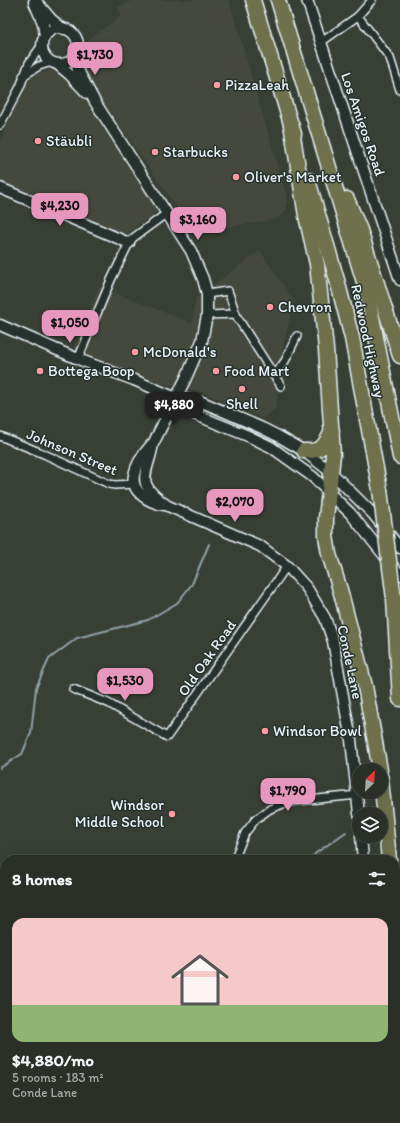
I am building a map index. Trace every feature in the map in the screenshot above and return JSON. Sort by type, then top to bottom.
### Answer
[{"type":"highway","name":"Redwood Highway","points":[[253,0],[338,280],[352,338],[380,490],[394,599],[400,699]]},
{"type":"highway","name":"Redwood Highway","points":[[278,0],[367,292],[400,457]]},
{"type":"highway","points":[[316,122],[360,230],[400,356]]},
{"type":"highway","points":[[291,124],[306,216],[317,264],[326,349],[333,454],[326,518],[326,536],[365,686],[379,763]]},
{"type":"highway","points":[[304,451],[313,451],[327,443],[332,431]]},
{"type":"highway","points":[[383,799],[389,855]]},
{"type":"main road","points":[[34,0],[51,19],[63,29],[69,31],[76,38],[78,49],[76,55],[78,70],[96,102]]},
{"type":"main road","points":[[34,0],[42,23],[44,55],[70,75],[96,102]]},
{"type":"main road","name":"Los Amigos Road","points":[[307,0],[320,43],[400,280]]},
{"type":"main road","points":[[44,41],[53,30],[63,29]]},
{"type":"main road","points":[[55,63],[68,62],[76,55]]},
{"type":"main road","name":"Conde Lane","points":[[96,102],[192,252],[203,279],[207,294],[207,315],[202,341],[153,444],[145,472],[146,482],[149,489],[157,498],[168,506]]},
{"type":"main road","points":[[0,188],[129,243]]},
{"type":"main road","points":[[0,325],[78,359],[176,398],[202,402],[262,428],[304,451],[332,473],[373,514],[400,548]]},
{"type":"main road","points":[[176,398],[196,415],[248,436],[271,448],[313,478],[330,492],[350,513],[400,575]]},
{"type":"main road","name":"Conde Lane","points":[[153,444],[144,453],[134,475],[135,484],[140,494],[149,501],[168,506],[260,546],[287,566],[307,588],[325,618],[332,641],[351,740],[354,763]]},
{"type":"main road","points":[[362,843],[363,855]]},
{"type":"street","points":[[320,43],[358,16],[372,0]]},
{"type":"street","points":[[358,16],[390,58],[400,90]]},
{"type":"street","points":[[0,126],[20,87],[29,63],[44,41]]},
{"type":"street","points":[[23,76],[39,66],[55,63]]},
{"type":"street","points":[[78,359],[111,280],[129,243],[133,238],[167,212]]},
{"type":"street","points":[[207,294],[228,291],[236,314],[281,386]]},
{"type":"street","points":[[207,315],[236,314]]},
{"type":"street","points":[[274,376],[285,361],[297,336]]},
{"type":"street","name":"Johnson Street","points":[[0,436],[44,454],[109,484],[135,484]]},
{"type":"street","name":"Old Oak Road","points":[[73,689],[108,703],[167,737],[287,566]]},
{"type":"street","points":[[236,855],[245,833],[256,818],[270,809],[288,802],[352,797]]},
{"type":"shaded area","points":[[134,0],[229,0],[287,198],[286,210],[277,219],[207,230],[197,236],[83,73],[80,63],[81,53],[91,37],[122,16],[118,7]]},
{"type":"shaded area","points":[[55,70],[78,91],[159,210],[124,235],[0,184],[0,142],[25,84],[39,73]]},
{"type":"shaded area","points":[[260,251],[294,301],[282,350],[276,406],[274,410],[263,418],[205,393],[157,382],[72,354],[99,287],[192,323],[196,298]]},
{"type":"waterway","points":[[0,768],[22,754],[31,733],[36,688],[49,659],[77,638],[148,620],[177,603],[192,584],[209,544]]},
{"type":"waterway","points":[[314,855],[346,832]]},
{"type":"place","name":"PizzaLeah","points":[[217,85]]},
{"type":"place","name":"Stäubli","points":[[38,141]]},
{"type":"place","name":"Starbucks","points":[[155,152]]},
{"type":"place","name":"Oliver's Market","points":[[236,177]]},
{"type":"place","name":"Chevron","points":[[270,307]]},
{"type":"place","name":"McDonald's","points":[[135,352]]},
{"type":"place","name":"Bottega Boop","points":[[40,371]]},
{"type":"place","name":"Food Mart","points":[[216,371]]},
{"type":"place","name":"Shell","points":[[242,389]]},
{"type":"place","name":"Windsor Bowl","points":[[265,731]]},
{"type":"place","name":"Windsor Middle School","points":[[172,814]]}]
